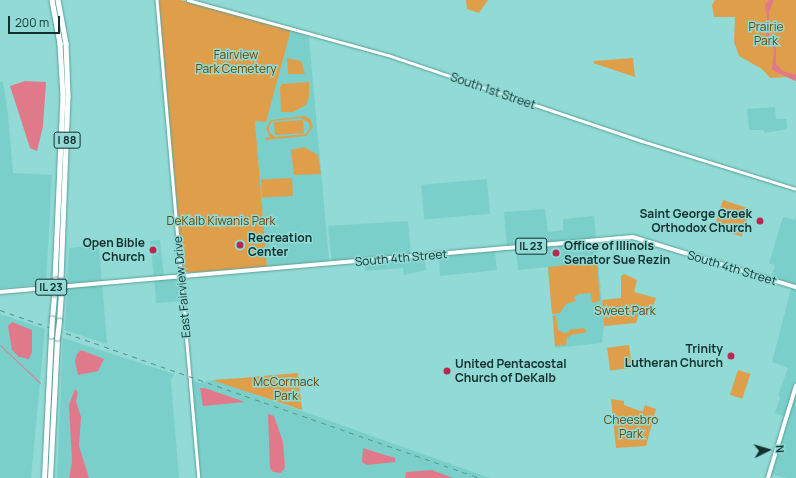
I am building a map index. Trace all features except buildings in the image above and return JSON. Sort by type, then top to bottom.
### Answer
[{"type":"highway","name":"I 88","points":[[43,478],[55,280],[63,96],[60,43],[52,0]]},
{"type":"highway","name":"I 88","points":[[50,478],[61,281],[68,96],[66,43],[58,0]]},
{"type":"main road","name":"South 4th Street","points":[[0,292],[633,237],[796,287]]},
{"type":"main road","points":[[768,478],[796,386]]},
{"type":"street","name":"East Fairview Drive","points":[[157,0],[199,478]]},
{"type":"street","name":"South 1st Street","points":[[188,0],[388,55],[642,141],[796,189]]},
{"type":"shaded area","points":[[769,0],[774,0],[769,12],[769,35],[776,48],[776,64],[783,71],[796,75],[796,81],[772,70],[774,50],[766,34],[767,20],[765,5]]},
{"type":"shaded area","points":[[291,30],[309,37],[329,260],[327,262],[267,267],[255,121],[266,121]]},
{"type":"shaded area","points":[[25,81],[46,82],[43,126],[37,151],[30,148],[10,86]]},
{"type":"shaded area","points":[[0,82],[3,82],[8,115],[13,173],[52,175],[46,284],[0,288]]},
{"type":"shaded area","points":[[775,107],[776,119],[786,119],[787,129],[765,133],[763,130],[749,130],[747,109]]},
{"type":"shaded area","points":[[487,179],[490,214],[424,220],[421,185]]},
{"type":"shaded area","points":[[545,209],[548,232],[563,230],[563,219],[594,216],[604,326],[602,343],[555,348],[548,267],[518,270],[516,250],[495,252],[497,270],[440,276],[439,256],[425,258],[426,270],[404,275],[403,268],[365,271],[364,262],[332,264],[328,226],[408,221],[411,255],[507,247],[504,212]]},
{"type":"shaded area","points":[[796,216],[796,478],[786,478],[771,474],[788,418],[775,413],[780,398],[778,395],[788,368],[772,362],[792,285],[771,279],[775,265],[769,263],[783,217],[795,220]]},
{"type":"shaded area","points":[[160,240],[164,277],[154,278],[150,241]]},
{"type":"shaded area","points":[[99,245],[107,344],[65,330],[69,248]]},
{"type":"shaded area","points":[[181,277],[183,301],[156,303],[154,279]]},
{"type":"shaded area","points":[[0,314],[45,329],[31,478],[0,478]]},
{"type":"shaded area","points":[[12,322],[32,330],[32,352],[29,359],[19,357],[12,350],[8,326]]},
{"type":"shaded area","points":[[63,338],[174,374],[171,381],[179,478],[57,478]]},
{"type":"shaded area","points":[[81,350],[104,359],[98,371],[78,375],[75,361],[77,354]]},
{"type":"shaded area","points":[[189,379],[200,383],[212,380],[229,385],[490,478],[198,478]]},
{"type":"shaded area","points":[[200,388],[205,388],[245,402],[203,406]]},
{"type":"shaded area","points":[[75,389],[78,392],[76,401],[81,417],[79,446],[89,478],[69,478],[72,462],[69,405]]},
{"type":"shaded area","points":[[268,414],[274,416],[283,442],[285,468],[281,473],[273,472],[270,468]]},
{"type":"shaded area","points":[[363,448],[395,458],[395,462],[367,465],[362,462]]},
{"type":"shaded area","points":[[432,470],[453,478],[405,478],[406,472]]},
{"type":"green space","points":[[159,0],[180,0],[291,30],[266,122],[255,121],[267,267],[183,273]]},
{"type":"green space","points":[[466,0],[488,0],[479,13],[467,9]]},
{"type":"green space","name":"Prairie Park","points":[[715,0],[796,0],[796,81],[786,77],[770,78],[762,69],[739,56],[734,42],[735,17],[714,17],[712,5]]},
{"type":"green space","points":[[287,58],[301,61],[305,74],[288,74]]},
{"type":"green space","points":[[633,58],[635,77],[593,63],[594,61]]},
{"type":"green space","points":[[309,82],[309,97],[306,105],[293,112],[281,112],[280,87],[282,84]]},
{"type":"green space","points":[[304,116],[310,119],[313,127],[306,136],[265,140],[265,138],[270,137],[266,128],[271,120]],"holes":[[[301,118],[309,123],[310,128],[306,134],[275,137],[269,132],[269,126],[273,121]]]},
{"type":"green space","points":[[303,120],[304,133],[275,135],[274,122]]},
{"type":"green space","points":[[304,147],[318,155],[321,174],[294,175],[291,150]]},
{"type":"green space","points":[[292,178],[293,196],[262,198],[261,180]]},
{"type":"green space","points":[[723,200],[751,209],[742,237],[714,228]]},
{"type":"green space","points":[[597,262],[600,301],[592,303],[591,293],[579,294],[574,297],[576,301],[566,304],[560,313],[552,314],[548,267]]},
{"type":"green space","name":"Sweet Park","points":[[624,274],[637,280],[634,292],[656,298],[652,309],[641,306],[636,323],[604,326],[602,300],[621,298],[621,276]]},
{"type":"green space","points":[[553,316],[556,316],[558,330],[567,334],[566,332],[569,332],[569,330],[584,328],[587,332],[571,335],[567,338],[566,345],[555,346]]},
{"type":"green space","points":[[629,345],[632,368],[610,371],[607,348]]},
{"type":"green space","points":[[738,370],[750,374],[742,399],[730,395]]},
{"type":"green space","name":"McCormack Park","points":[[298,373],[302,410],[212,380],[241,378]]},
{"type":"green space","name":"Cheesbro Park","points":[[611,399],[624,401],[624,405],[640,411],[643,411],[645,405],[656,409],[646,446],[616,448]]},
{"type":"waterway","points":[[0,345],[40,383]]},
{"type":"railway","points":[[0,310],[480,478]]},
{"type":"place","name":"Saint George Greek Orthodox Church","points":[[760,221]]},
{"type":"place","name":"Recreation Center","points":[[240,245]]},
{"type":"place","name":"Open Bible Church","points":[[153,250]]},
{"type":"place","name":"Office of Illinois Senator Sue Rezin","points":[[556,253]]},
{"type":"place","name":"Trinity Lutheran Church","points":[[731,356]]},
{"type":"place","name":"United Pentacostal Church of DeKalb","points":[[447,371]]},
{"type":"park label","name":"Fairview Park Cemetery","points":[[236,62]]},
{"type":"park label","name":"DeKalb Kiwanis Park","points":[[221,221]]}]
